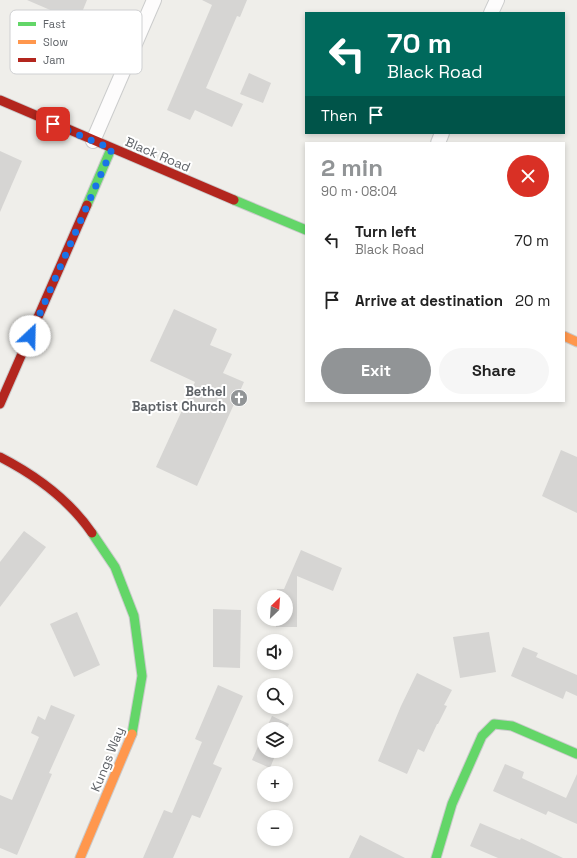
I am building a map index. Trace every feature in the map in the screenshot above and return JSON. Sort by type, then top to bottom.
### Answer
[{"type":"street","points":[[142,28],[154,0]]},
{"type":"street","points":[[491,12],[496,0]]},
{"type":"street","points":[[93,141],[122,74]]},
{"type":"street","name":"Black Road","points":[[0,100],[93,141],[305,230]]},
{"type":"street","points":[[0,404],[112,149]]},
{"type":"street","points":[[565,336],[577,342]]},
{"type":"street","name":"Kungs Way","points":[[0,457],[14,464],[47,486],[83,520],[116,567],[134,616],[142,676],[132,734],[80,858]]},
{"type":"street","points":[[436,858],[452,804],[482,736],[494,724],[512,726],[577,754]]},
{"type":"building","points":[[27,0],[87,0],[83,10],[50,10]]},
{"type":"building","points":[[202,0],[247,0],[240,17],[237,16],[206,88],[243,104],[232,127],[195,110],[190,120],[167,110],[212,5]]},
{"type":"building","points":[[249,73],[271,83],[263,103],[240,94]]},
{"type":"building","points":[[0,151],[22,161],[0,212]]},
{"type":"building","points":[[174,309],[217,329],[210,345],[232,354],[223,373],[244,382],[197,486],[156,467],[195,382],[150,361]]},
{"type":"building","points":[[561,450],[577,457],[577,513],[542,496]]},
{"type":"building","points":[[24,531],[46,547],[0,607],[0,562]]},
{"type":"building","points":[[301,550],[342,568],[333,591],[297,576],[297,627],[276,627],[293,626],[293,590],[277,590],[284,589]]},
{"type":"building","points":[[213,609],[241,610],[240,668],[213,667]]},
{"type":"building","points":[[77,612],[100,665],[74,677],[50,624]]},
{"type":"building","points":[[489,632],[496,672],[460,678],[453,637]]},
{"type":"building","points":[[523,647],[538,653],[536,657],[577,675],[577,696],[566,691],[563,699],[511,676]]},
{"type":"building","points":[[417,673],[452,690],[444,705],[447,706],[424,752],[418,749],[407,774],[378,761],[401,706]]},
{"type":"building","points":[[218,685],[243,696],[213,764],[222,768],[200,818],[192,815],[173,858],[143,858],[164,810],[172,813],[202,742],[195,739]]},
{"type":"building","points":[[51,705],[75,715],[49,773],[52,774],[17,855],[0,848],[0,795],[12,800],[39,737],[31,733],[38,716],[45,720]]},
{"type":"building","points":[[272,716],[285,722],[269,722]]},
{"type":"building","points":[[257,749],[257,758],[274,758],[271,766],[266,766],[252,760]]},
{"type":"building","points":[[505,764],[524,772],[522,778],[566,798],[577,774],[577,824],[548,811],[546,815],[493,791]]},
{"type":"building","points":[[480,823],[520,840],[521,838],[563,858],[498,858],[470,846]]},
{"type":"building","points":[[360,835],[405,858],[349,858]]},
{"type":"traffic: fast","points":[[87,205],[111,149]]},
{"type":"traffic: fast","points":[[234,200],[305,230]]},
{"type":"traffic: fast","points":[[92,533],[115,567],[134,616],[142,676],[132,734]]},
{"type":"traffic: fast","points":[[436,858],[452,804],[482,736],[494,724],[512,726],[577,754]]},
{"type":"traffic: slow","points":[[565,336],[577,342]]},
{"type":"traffic: slow","points":[[80,858],[132,734]]},
{"type":"traffic: jam","points":[[0,100],[234,200]]},
{"type":"traffic: jam","points":[[0,404],[87,205]]},
{"type":"traffic: jam","points":[[0,457],[26,472],[51,490],[73,510],[92,533]]},
{"type":"place","name":"Bethel Baptist Church","points":[[239,398]]},
{"type":"route","points":[[30,336],[112,149],[53,124]]}]
